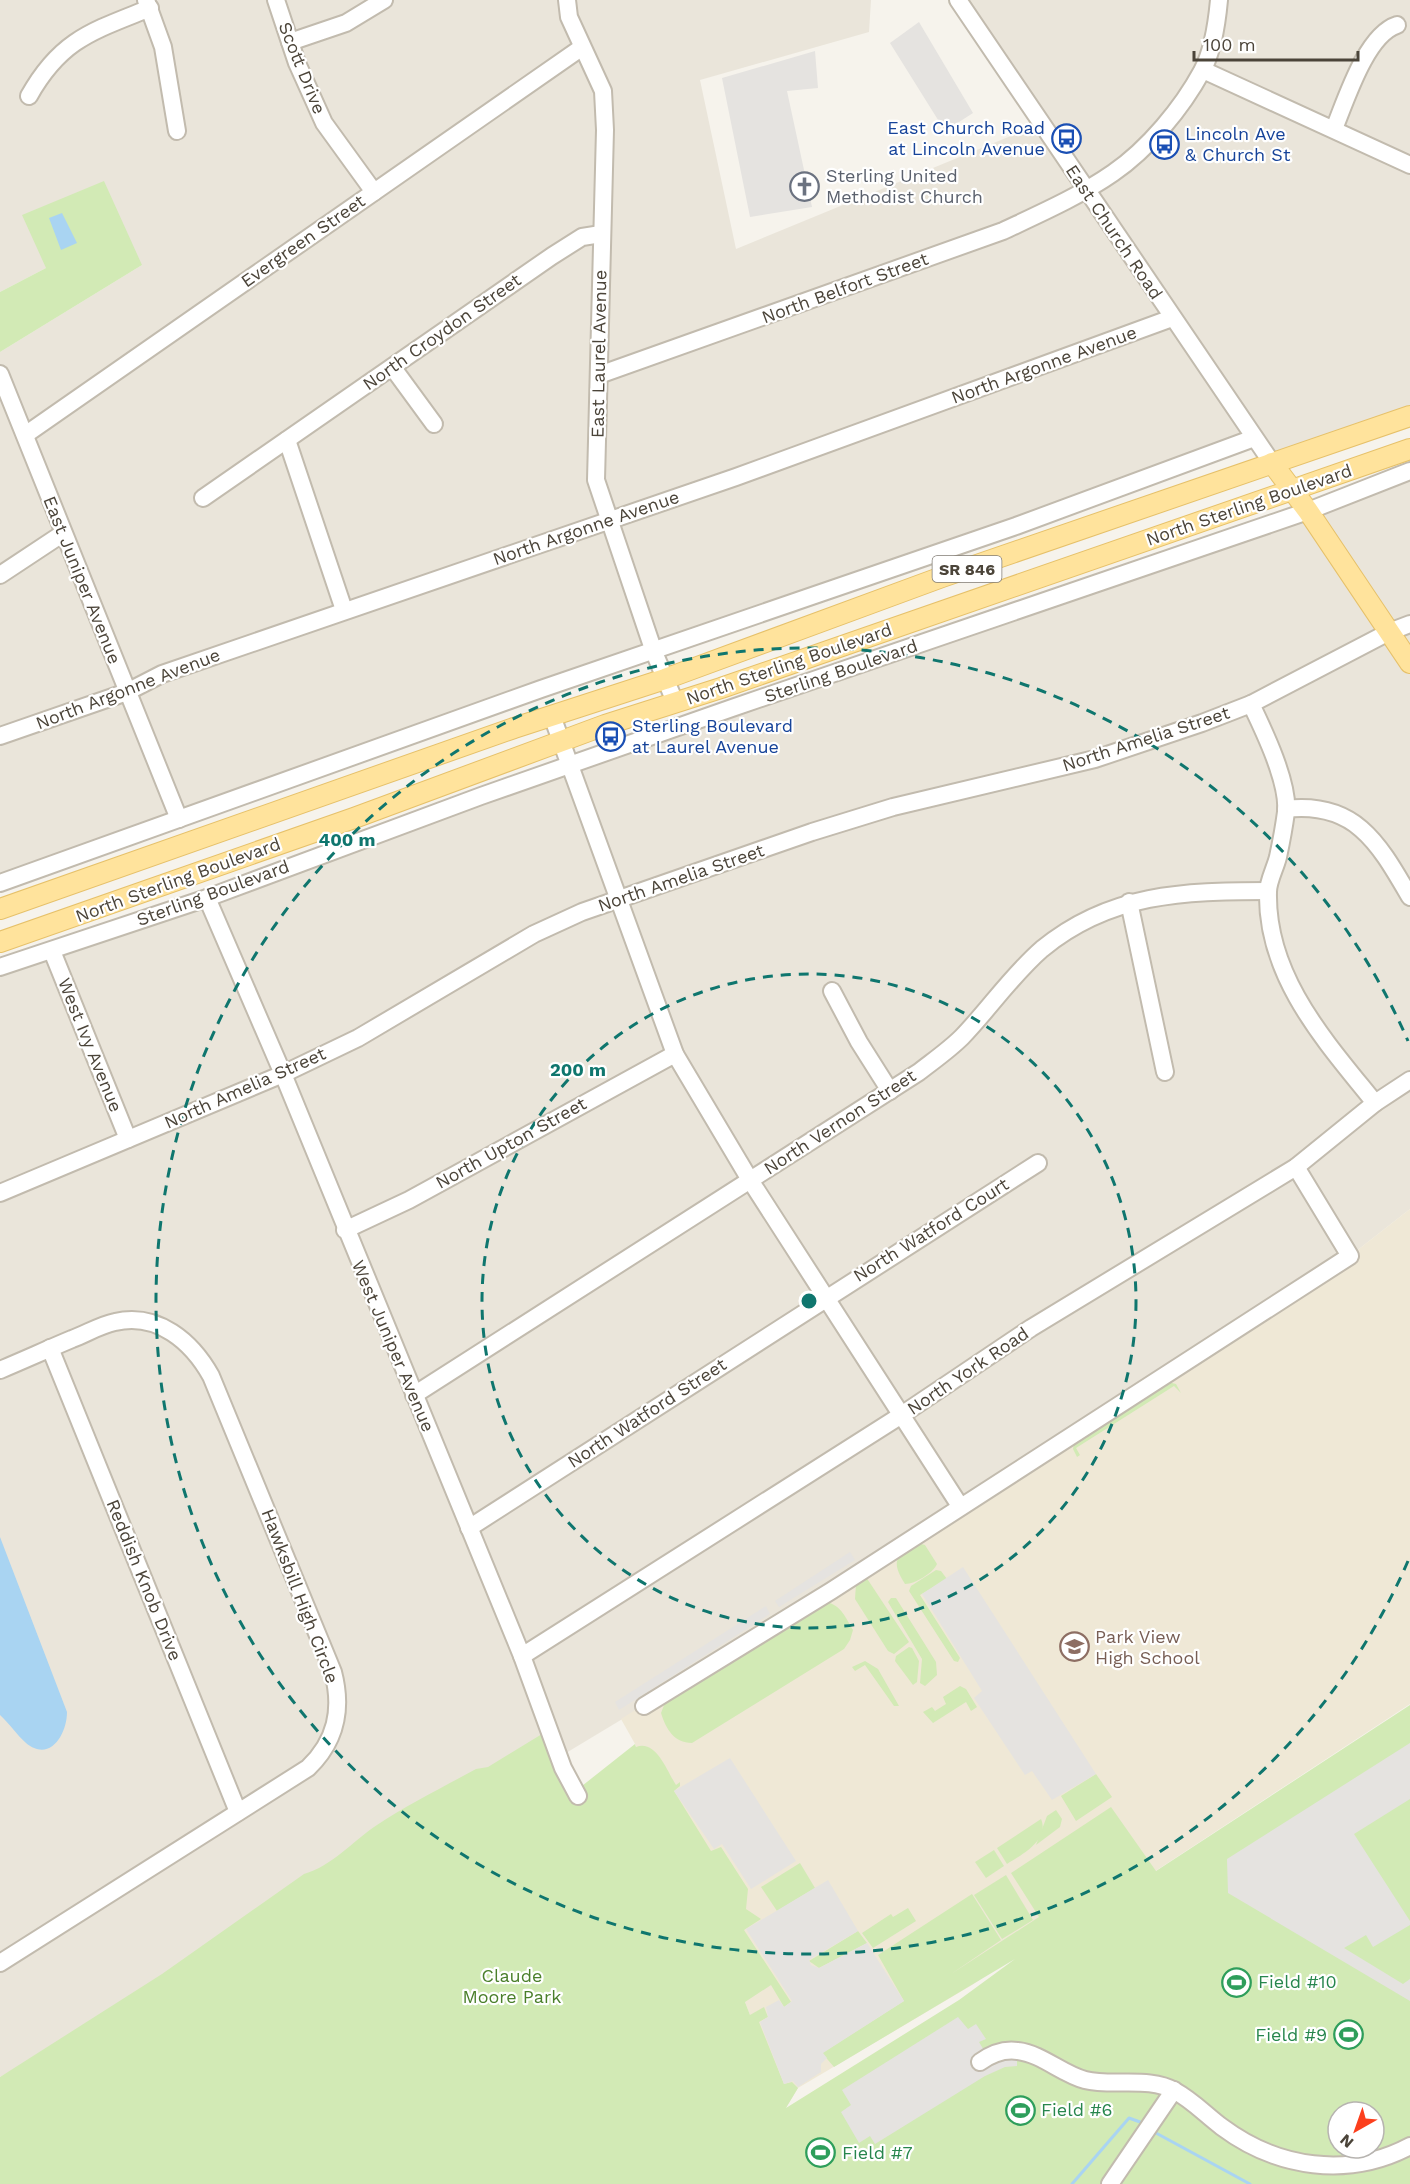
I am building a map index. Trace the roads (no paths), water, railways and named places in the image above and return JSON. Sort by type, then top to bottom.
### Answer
[{"type":"main road","name":"North Sterling Boulevard","points":[[0,909],[552,716],[665,679],[836,615],[1410,416]]},
{"type":"main road","name":"North Sterling Boulevard","points":[[0,942],[354,818],[561,741],[1086,563],[1410,449]]},
{"type":"main road","points":[[1272,463],[1308,511],[1410,663]]},
{"type":"street","name":"Scott Drive","points":[[276,0],[308,90],[324,123],[374,192]]},
{"type":"street","points":[[290,42],[346,23],[384,0]]},
{"type":"street","name":"East Laurel Avenue","points":[[567,0],[569,17],[603,91],[605,140],[596,474],[598,492],[654,652],[675,702]]},
{"type":"street","name":"East Church Road","points":[[958,0],[1272,463]]},
{"type":"street","points":[[1219,0],[1217,21],[1203,70],[1410,165]]},
{"type":"street","points":[[29,96],[41,76],[64,49],[91,32],[148,4],[163,47],[177,130]]},
{"type":"street","points":[[1334,129],[1369,51],[1388,28],[1397,25]]},
{"type":"street","name":"Evergreen Street","points":[[25,435],[582,48]]},
{"type":"street","name":"North Belfort Street","points":[[599,375],[1003,231],[1044,212],[1112,174],[1146,145],[1203,70]]},
{"type":"street","name":"North Croydon Street","points":[[204,498],[552,256],[582,237],[601,234]]},
{"type":"street","name":"North Argonne Avenue","points":[[0,736],[127,692],[162,674],[609,521],[1172,318]]},
{"type":"street","points":[[393,368],[434,424]]},
{"type":"street","name":"East Juniper Avenue","points":[[0,374],[62,534],[179,819]]},
{"type":"street","points":[[0,883],[1005,530],[1254,438]]},
{"type":"street","points":[[287,440],[344,610]]},
{"type":"street","name":"Sterling Boulevard","points":[[0,967],[207,898],[339,847],[1308,511],[1410,471]]},
{"type":"street","points":[[0,575],[62,534]]},
{"type":"street","name":"North Amelia Street","points":[[0,1193],[283,1074],[368,1033],[534,934],[618,899],[893,807],[1095,759],[1251,704],[1389,632],[1410,624]]},
{"type":"street","points":[[1251,704],[1267,738],[1279,773],[1286,809],[1278,857],[1268,891],[1271,927],[1289,985],[1302,1010],[1375,1103]]},
{"type":"street","points":[[552,716],[675,1054],[750,1180],[960,1506]]},
{"type":"street","points":[[1286,809],[1305,807],[1335,813],[1361,826],[1380,850],[1410,897]]},
{"type":"street","name":"North Vernon Street","points":[[414,1395],[919,1072],[961,1038],[1042,950],[1078,924],[1130,903],[1189,891],[1268,891]]},
{"type":"street","name":"West Juniper Avenue","points":[[207,898],[283,1074],[345,1230],[522,1656],[563,1768],[578,1796]]},
{"type":"street","points":[[1130,903],[1165,1072]]},
{"type":"street","name":"West Ivy Avenue","points":[[52,951],[128,1139]]},
{"type":"street","points":[[832,991],[859,1042],[890,1091]]},
{"type":"street","name":"North Upton Street","points":[[345,1230],[409,1200],[675,1054]]},
{"type":"street","name":"North York Road","points":[[522,1656],[900,1416],[1032,1328],[1296,1167],[1375,1103],[1410,1080]]},
{"type":"street","name":"North Watford Court","points":[[825,1298],[1038,1163]]},
{"type":"street","points":[[644,1706],[831,1591],[1350,1256],[1296,1167]]},
{"type":"street","name":"North Watford Street","points":[[469,1528],[825,1298]]},
{"type":"street","name":"Hawksbill High Circle","points":[[0,1370],[115,1322],[138,1320],[162,1326],[184,1340],[200,1356],[211,1376],[333,1672],[337,1687],[338,1722],[321,1756],[308,1768],[0,1963]]},
{"type":"street","name":"Reddish Knob Drive","points":[[50,1348],[238,1812]]},
{"type":"street","points":[[980,2062],[1005,2051],[1017,2051],[1083,2080],[1104,2084],[1157,2085],[1174,2090],[1242,2140],[1269,2153],[1297,2162],[1342,2167],[1386,2156],[1410,2146]]},
{"type":"street","points":[[1110,2184],[1174,2090]]},
{"type":"water","points":[[62,213],[77,243],[61,250],[49,218]]},
{"type":"water","points":[[0,1537],[67,1712],[60,1737],[50,1748],[43,1750],[26,1743],[0,1715]]},
{"type":"waterway","points":[[1072,2184],[1129,2118],[1140,2122]]},
{"type":"waterway","points":[[1156,2133],[1250,2184]]},
{"type":"place","name":"East Church Road at Lincoln Avenue","points":[[1066,138]]},
{"type":"place","name":"Lincoln Ave & Church St","points":[[1164,144]]},
{"type":"place","name":"Sterling United Methodist Church","points":[[805,186]]},
{"type":"place","name":"Sterling Boulevard at Laurel Avenue","points":[[611,736]]},
{"type":"place","name":"Park View High School","points":[[1074,1647]]},
{"type":"place","name":"Field #10","points":[[1237,1982]]},
{"type":"place","name":"Field #9","points":[[1348,2035]]},
{"type":"place","name":"Field #6","points":[[1020,2110]]},
{"type":"place","name":"Field #7","points":[[821,2153]]},
{"type":"park label","name":"Claude Moore Park","points":[[512,1986]]}]
